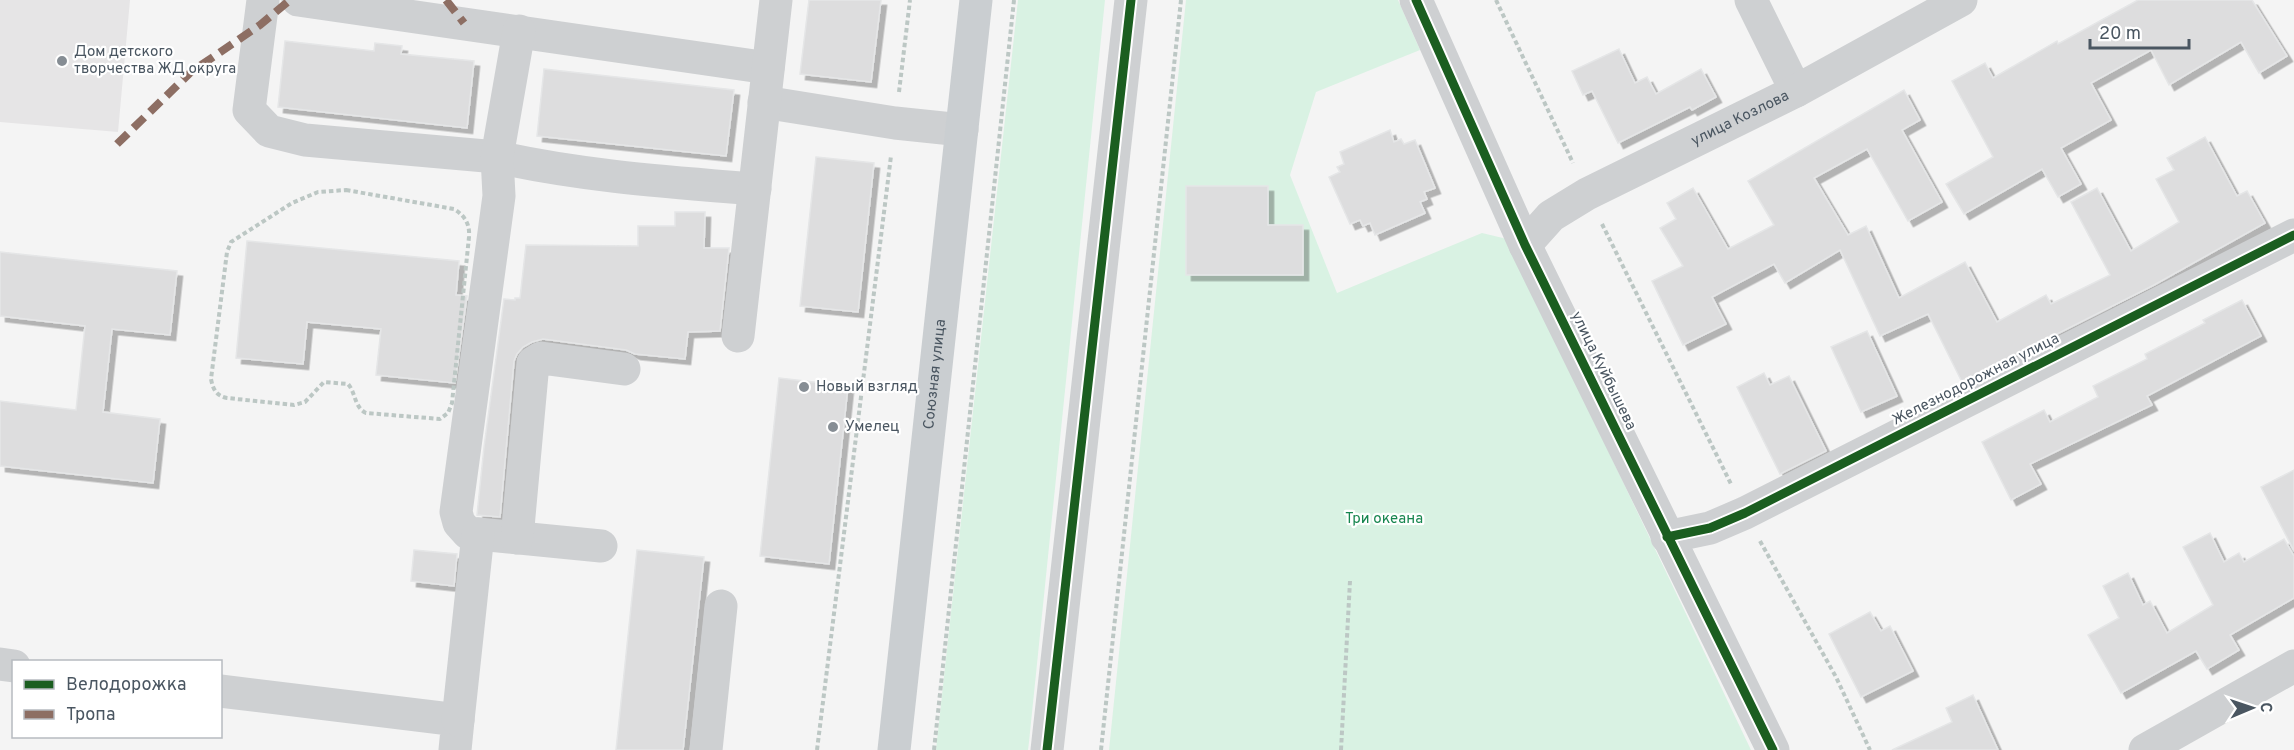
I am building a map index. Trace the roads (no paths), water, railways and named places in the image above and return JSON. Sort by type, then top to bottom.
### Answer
[{"type":"main road","name":"Союзная улица","points":[[894,750],[976,0]]},
{"type":"street","points":[[263,0],[249,110],[269,131],[306,140],[497,157],[527,164],[675,183],[755,189]]},
{"type":"street","points":[[298,0],[768,68]]},
{"type":"street","points":[[738,336],[776,0]]},
{"type":"street","points":[[1047,750],[1131,0]]},
{"type":"street","name":"улица Куйбышева","points":[[1416,0],[1525,245],[1773,750]]},
{"type":"street","points":[[1751,0],[1796,91]]},
{"type":"street","name":"улица Козлова","points":[[1525,245],[1551,216],[1587,194],[1796,91],[1961,0]]},
{"type":"street","points":[[519,31],[497,157],[499,196],[456,512],[459,523],[468,533],[601,546]]},
{"type":"street","points":[[764,102],[896,123],[962,130]]},
{"type":"street","name":"Железнодорожная улица","points":[[1667,537],[1710,528],[1745,513],[2294,235]]},
{"type":"street","points":[[517,538],[533,363],[541,358],[624,369]]},
{"type":"street","points":[[222,691],[457,735],[478,534]]},
{"type":"street","points":[[706,750],[721,606]]},
{"type":"street","points":[[2145,750],[2294,666]]},
{"type":"place","name":"Дом детского творчества ЖД округа","points":[[62,61]]},
{"type":"place","name":"Новый взгляд","points":[[804,387]]},
{"type":"place","name":"Умелец","points":[[833,427]]},
{"type":"park label","name":"Три океана","points":[[1384,519]]}]
